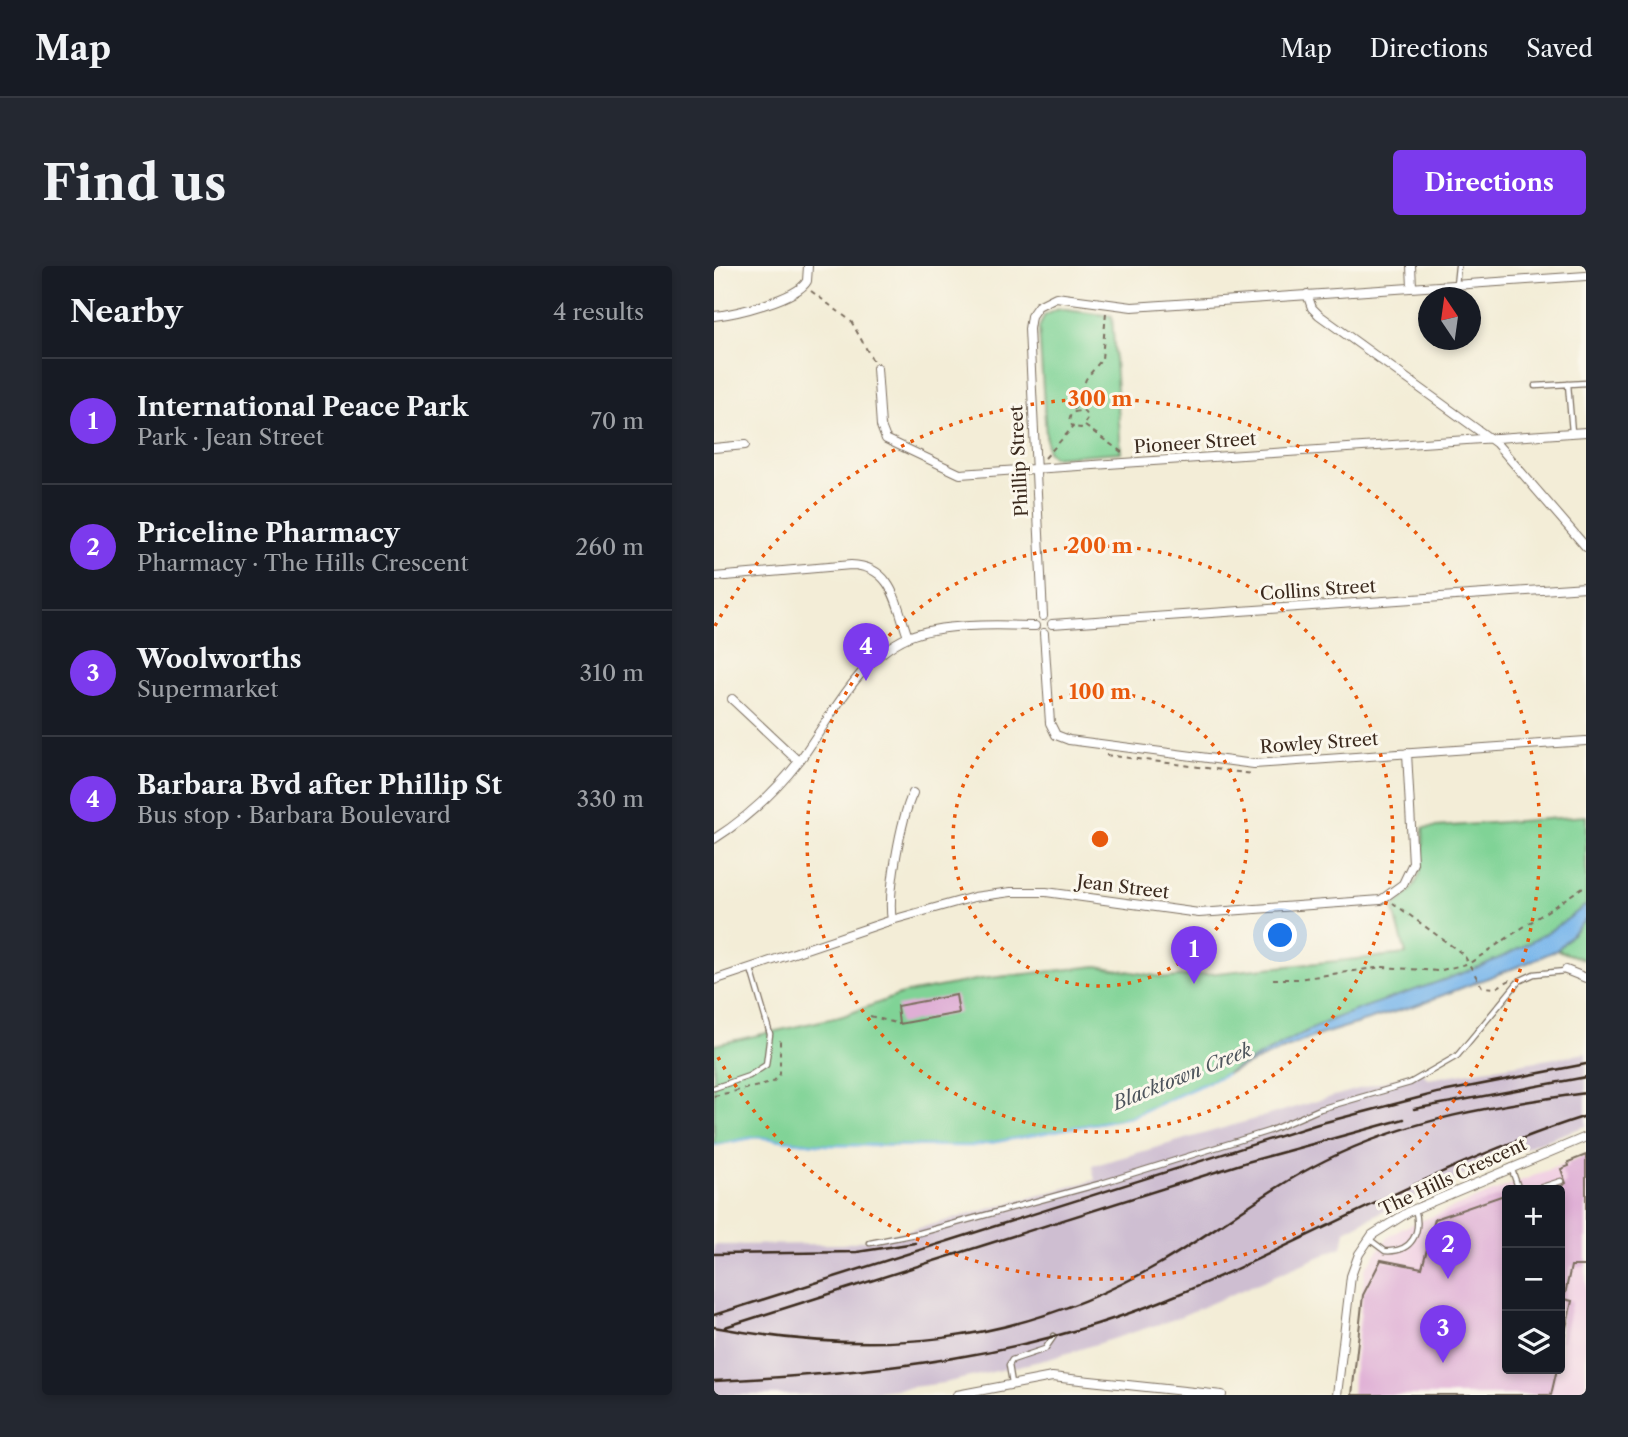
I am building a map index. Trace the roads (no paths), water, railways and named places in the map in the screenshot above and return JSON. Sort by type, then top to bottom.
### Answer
[{"type":"street","points":[[714,316],[739,312],[795,293],[805,286],[808,266]]},
{"type":"street","points":[[1410,266],[1412,287]]},
{"type":"street","points":[[1586,276],[1307,294],[1312,308],[1319,315],[1490,438],[1586,547]]},
{"type":"street","name":"Phillip Street","points":[[1043,616],[1029,329],[1031,316],[1038,306],[1056,297],[1142,306],[1307,294]]},
{"type":"street","name":"Pioneer Street","points":[[877,368],[883,434],[891,442],[960,474],[1586,432]]},
{"type":"street","points":[[714,448],[746,445]]},
{"type":"street","points":[[714,577],[851,565],[871,568],[879,571],[889,585],[908,637]]},
{"type":"street","name":"Collins Street","points":[[1052,624],[1586,587]]},
{"type":"street","points":[[714,839],[762,802],[799,761],[867,667],[908,637],[939,629],[1035,626],[1044,634],[1051,630],[1052,624],[1043,616],[1037,619],[1035,626]]},
{"type":"street","name":"Rowley Street","points":[[1044,634],[1050,723],[1056,735],[1069,740],[1242,764],[1586,741]]},
{"type":"street","points":[[732,699],[799,761]]},
{"type":"street","name":"Jean Street","points":[[714,980],[892,920],[974,897],[1011,892],[1046,892],[1199,913],[1375,901],[1388,897],[1406,880],[1413,863],[1407,753]]},
{"type":"street","points":[[892,920],[890,904],[905,811],[913,793]]},
{"type":"street","points":[[1566,970],[1586,978]]},
{"type":"street","name":"The Hills Crescent","points":[[1337,1395],[1351,1276],[1368,1239],[1387,1223],[1415,1209],[1511,1166],[1586,1137]]},
{"type":"street","points":[[957,1395],[1052,1377],[1222,1395]]},
{"type":"lane","points":[[1456,285],[1458,266]]},
{"type":"lane","points":[[1535,386],[1586,383]]},
{"type":"lane","points":[[1568,384],[1572,433]]},
{"type":"lane","points":[[714,1088],[749,1076],[766,1065],[769,1034],[751,969]]},
{"type":"lane","points":[[870,1243],[920,1233],[1088,1187],[1269,1131],[1320,1109],[1399,1087],[1426,1076],[1465,1048],[1519,981],[1534,974],[1566,970]]},
{"type":"lane","points":[[1511,1166],[1517,1185]]},
{"type":"lane","points":[[1548,1185],[1561,1181]]},
{"type":"lane","points":[[1368,1239],[1385,1251],[1404,1248],[1419,1228],[1415,1209]]},
{"type":"lane","points":[[1012,1383],[1009,1365],[1012,1360],[1045,1349],[1054,1336]]},
{"type":"water","points":[[1586,905],[1586,919],[1557,950],[1417,1005],[1310,1038],[1223,1075],[1338,1017],[1497,959],[1557,926]]},
{"type":"waterway","name":"Blacktown Creek","points":[[714,1145],[756,1137],[826,1145],[974,1146],[1130,1117],[1226,1074]]},
{"type":"railway","points":[[714,1315],[1318,1124],[1437,1093],[1586,1064]]},
{"type":"railway","points":[[1414,1109],[1586,1077]]},
{"type":"railway","points":[[714,1327],[773,1336],[888,1342],[943,1338],[997,1328],[1051,1313],[1105,1292],[1159,1264],[1304,1171],[1357,1146],[1453,1116],[1586,1093]]},
{"type":"railway","points":[[714,1381],[834,1373],[951,1358],[1008,1348],[1122,1316],[1230,1272],[1482,1155],[1586,1116]]},
{"type":"railway","points":[[725,1327],[1247,1162],[1404,1119]]},
{"type":"railway","points":[[714,1254],[857,1252],[915,1243]]},
{"type":"place","name":"Barbara Bvd after Phillip St","points":[[866,681]]},
{"type":"place","name":"International Peace Park","points":[[1194,984]]},
{"type":"place","name":"Priceline Pharmacy","points":[[1448,1279]]},
{"type":"place","name":"Woolworths","points":[[1443,1363]]}]
